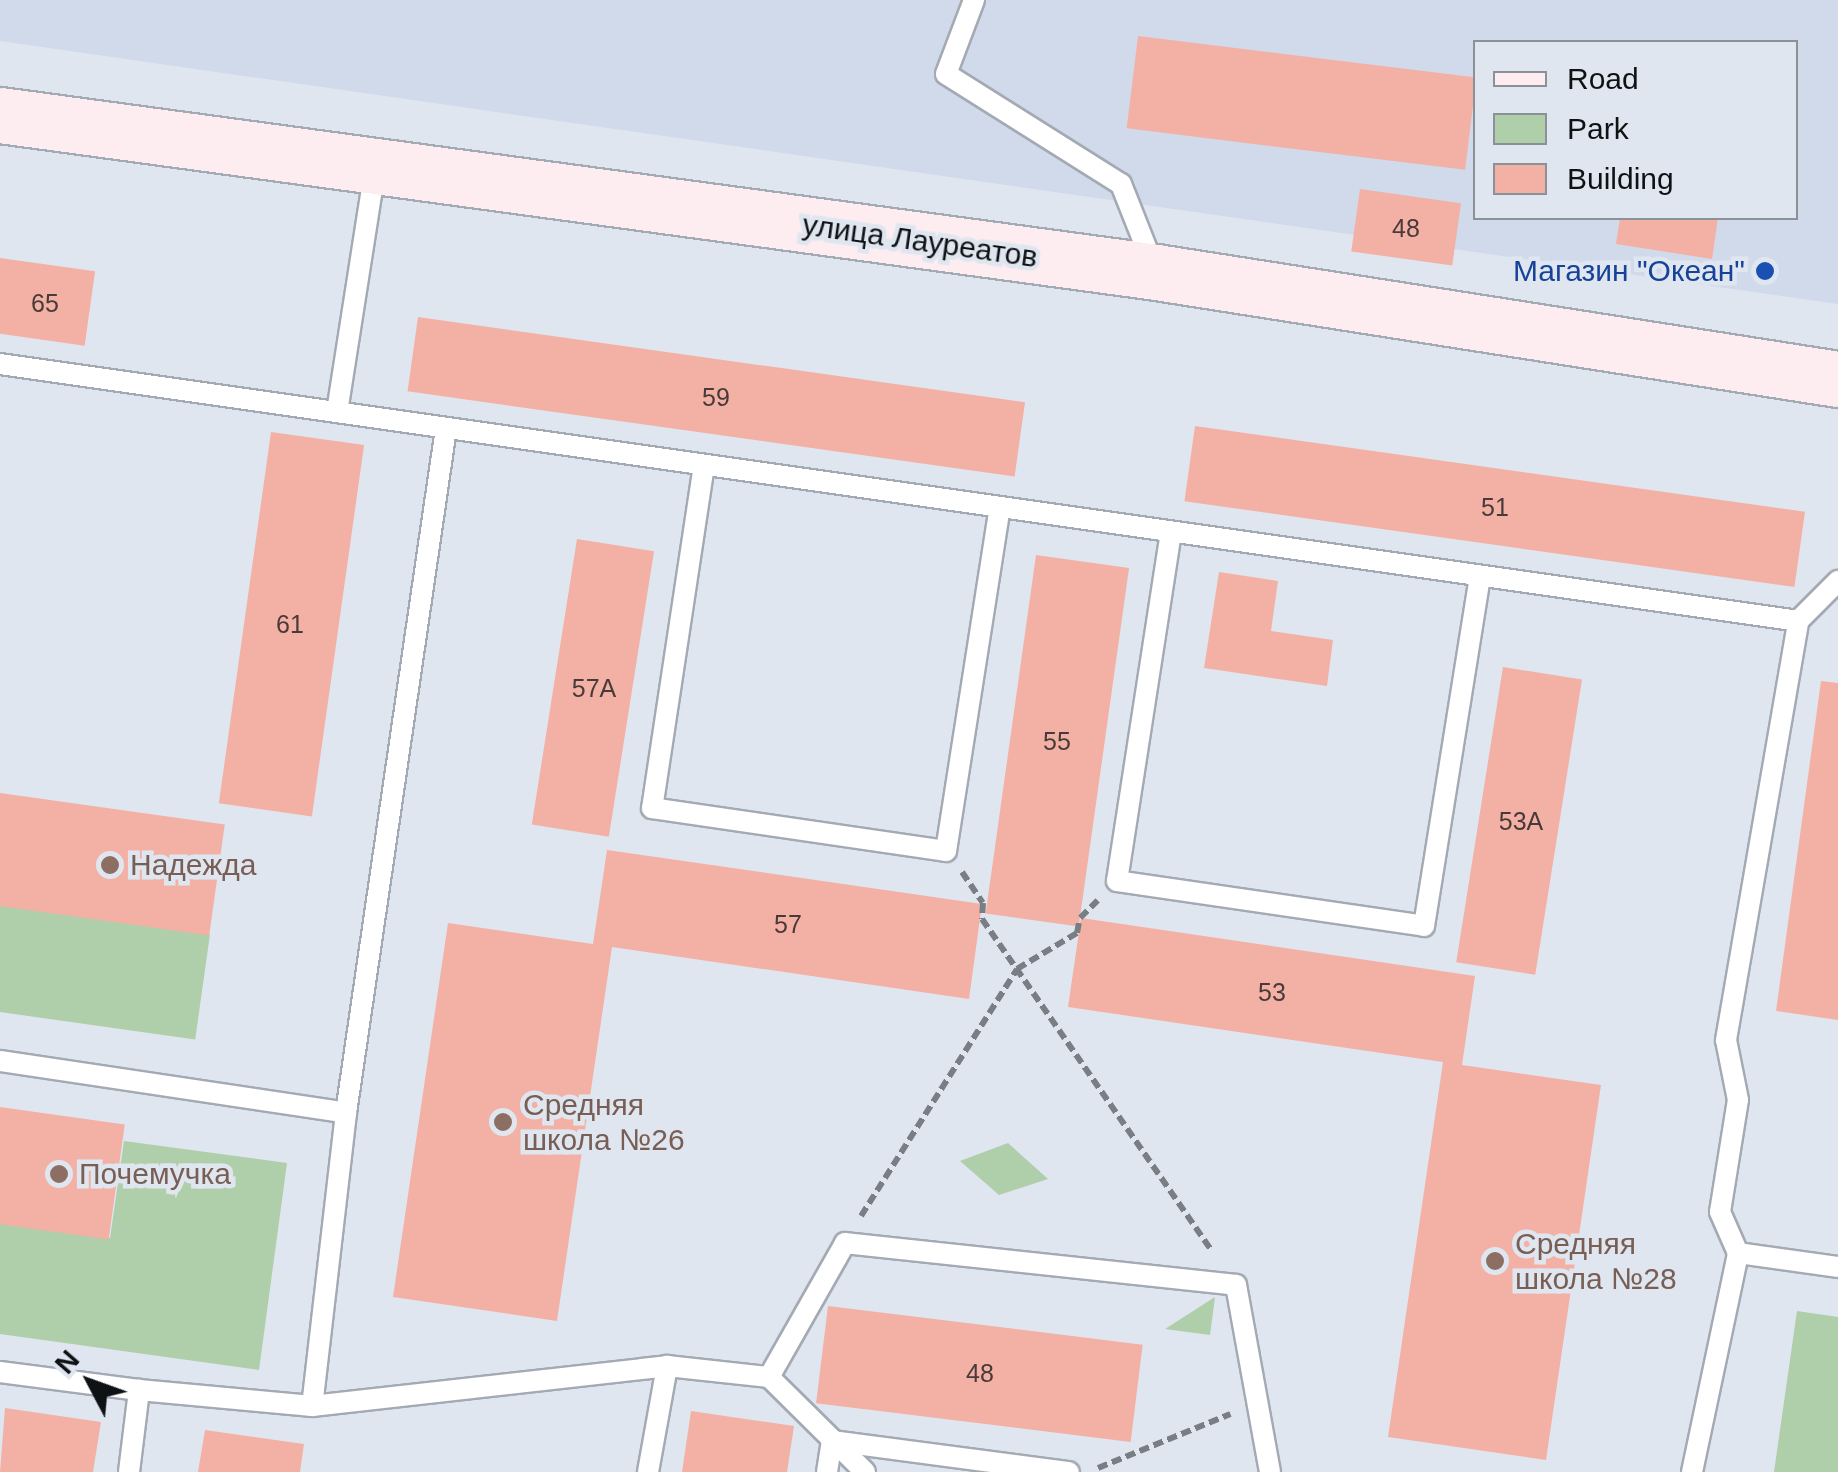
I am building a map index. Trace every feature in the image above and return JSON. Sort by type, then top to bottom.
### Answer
[{"type":"street","name":"улица Лауреатов","points":[[0,116],[1156,272],[1838,379]]},
{"type":"lane","points":[[974,0],[946,74],[1121,184],[1156,272]]},
{"type":"lane","points":[[337,412],[375,169]]},
{"type":"lane","points":[[0,364],[1798,621]]},
{"type":"lane","points":[[312,1406],[346,1113],[446,428]]},
{"type":"lane","points":[[704,465],[652,808],[946,851],[1000,507]]},
{"type":"lane","points":[[1171,532],[1117,881],[1424,926],[1480,576]]},
{"type":"lane","points":[[1692,1472],[1738,1253],[1720,1212],[1738,1100],[1726,1040],[1798,621],[1838,581]]},
{"type":"lane","points":[[0,1061],[346,1113]]},
{"type":"lane","points":[[769,1377],[845,1242],[1236,1286],[1270,1472]]},
{"type":"lane","points":[[1738,1253],[1838,1267]]},
{"type":"lane","points":[[648,1472],[667,1366]]},
{"type":"lane","points":[[0,1372],[312,1406],[667,1366],[769,1377],[865,1472]]},
{"type":"lane","points":[[129,1472],[139,1390]]},
{"type":"lane","points":[[827,1472],[832,1441]]},
{"type":"lane","points":[[832,1441],[1069,1472]]},
{"type":"path","points":[[946,851],[1018,970],[1236,1286]]},
{"type":"path","points":[[845,1242],[1018,970],[1077,934],[1080,918],[1117,881]]},
{"type":"path","points":[[1088,1472],[1258,1402]]},
{"type":"shaded area","points":[[0,0],[1838,0],[1838,304],[0,41]]},
{"type":"green space","points":[[0,905],[210,935],[195,1039],[0,1012]]},
{"type":"green space","points":[[124,1141],[287,1163],[259,1370],[0,1334],[0,1223],[110,1238]]},
{"type":"green space","points":[[1008,1143],[1048,1179],[999,1195],[960,1161]]},
{"type":"green space","points":[[1215,1297],[1210,1335],[1165,1329]]},
{"type":"green space","points":[[1797,1311],[1838,1317],[1838,1472],[1774,1472]]},
{"type":"building","points":[[1138,36],[1473,77],[1465,170],[1127,128]]},
{"type":"building","points":[[1360,189],[1461,203],[1452,266],[1351,251]]},
{"type":"building","points":[[1620,220],[1718,220],[1712,259],[1616,244]]},
{"type":"building","points":[[0,258],[95,271],[85,346],[0,334]]},
{"type":"building","points":[[418,317],[1025,402],[1015,477],[408,391]]},
{"type":"building","points":[[1195,426],[1805,512],[1794,587],[1184,501]]},
{"type":"building","points":[[271,432],[364,445],[312,816],[219,803]]},
{"type":"building","points":[[577,539],[654,551],[609,837],[532,824]]},
{"type":"building","points":[[1036,555],[1129,568],[1079,927],[986,913]]},
{"type":"building","points":[[1219,572],[1278,581],[1271,631],[1333,640],[1327,686],[1204,668]]},
{"type":"building","points":[[1503,667],[1582,680],[1535,975],[1456,962]]},
{"type":"building","points":[[1821,681],[1838,683],[1838,1020],[1776,1011]]},
{"type":"building","name":"Надежда","points":[[0,793],[225,825],[209,936],[0,906]]},
{"type":"building","name":"Средняя школа №26","points":[[607,850],[982,904],[969,999],[612,947],[557,1321],[393,1297],[448,923],[593,944]]},
{"type":"building","name":"Средняя школа №28","points":[[1081,918],[1475,976],[1462,1065],[1601,1085],[1546,1460],[1388,1437],[1443,1062],[1068,1007]]},
{"type":"building","name":"Почемучка","points":[[0,1107],[125,1125],[109,1239],[0,1224]]},
{"type":"building","points":[[828,1306],[1143,1345],[1131,1442],[816,1403]]},
{"type":"building","points":[[5,1408],[101,1422],[93,1472],[0,1472]]},
{"type":"building","points":[[691,1411],[794,1426],[787,1472],[682,1472]]},
{"type":"building","points":[[205,1430],[304,1444],[300,1472],[198,1472]]},
{"type":"place","name":"Магазин \"Океан\"","points":[[1765,271]]},
{"type":"place","name":"Надежда","points":[[110,865]]},
{"type":"place","name":"Средняя школа №26","points":[[503,1122]]},
{"type":"place","name":"Почемучка","points":[[59,1174]]},
{"type":"place","name":"Средняя школа №28","points":[[1495,1261]]}]
